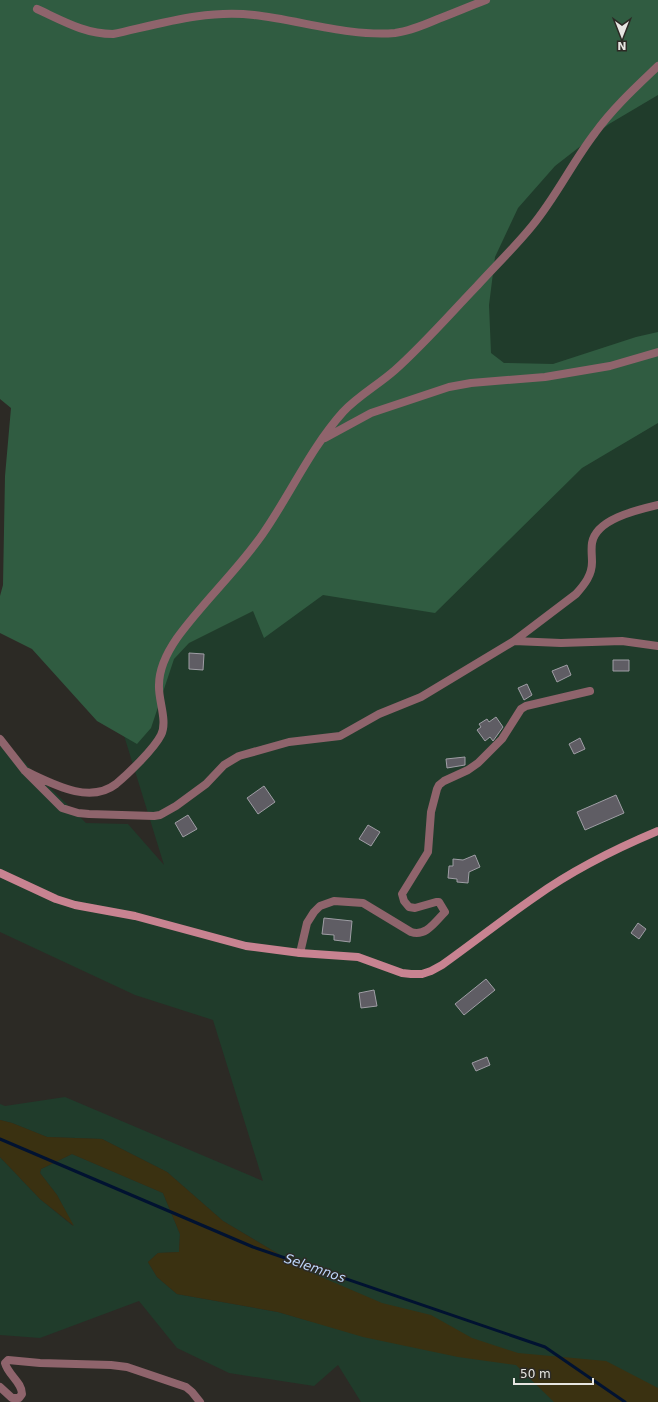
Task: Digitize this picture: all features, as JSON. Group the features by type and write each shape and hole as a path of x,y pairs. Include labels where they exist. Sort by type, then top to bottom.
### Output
{"main road":[{"path":"0,873 56,899 135,916 246,946 300,953 358,957 402,973 422,974 442,965 536,896 614,850 658,831"}],"street":[{"path":"37,9 82,30 100,34 113,34 196,16 223,14 253,15 349,31 380,33 412,30 486,0"},
{"path":"25,771 66,789 84,792 99,792 107,790 116,784 144,758 161,735 163,721 159,685 161,670 165,660 177,639 262,535 333,424 346,409 394,370 459,305 532,226 548,205 594,134 616,106 658,66"},
{"path":"324,438 371,413 449,387 471,383 545,377 610,366 658,352"},
{"path":"0,740 25,771 54,802 62,808 89,814 160,815 176,806 206,784 224,765 239,756 289,742 340,736 378,714 421,697 514,641 576,594 584,584 591,572 592,542 594,536 600,528 616,519 642,509 658,505"},
{"path":"514,641 561,643 622,641 658,646"},
{"path":"300,953 307,923 314,912 320,906 334,901 363,903 411,932 418,933 426,931 445,912 442,906 439,902 436,902 415,908 409,907 404,901 402,894 428,852 431,812 439,785 444,780 468,770 478,763 502,739 521,709 526,706 590,691"},
{"path":"0,1387 12,1398 19,1398 22,1394 18,1383 6,1367 5,1363 8,1360 40,1363 111,1365 127,1367 182,1386 192,1392 200,1402"}],"green space":[{"path":"0,0 658,0 658,95 609,124 555,166 518,208 495,257 489,305 491,353 504,363 553,364 636,337 658,332 658,423 582,468 435,613 323,595 264,638 253,611 189,643 174,659 151,728 137,744 97,721 32,649 0,633 0,596 3,585 5,476 11,408 0,399"},
{"path":"658,0 658,1402 361,1402 338,1365 314,1386 229,1373 177,1348 139,1301 40,1338 0,1335 0,1157 40,1199 73,1226 57,1195 40,1173 41,1169 72,1154 163,1193 180,1234 179,1252 158,1253 148,1262 157,1277 177,1294 278,1312 313,1322 287,1259 223,1221 167,1172 102,1139 47,1137 12,1123 0,1120 0,1104 5,1106 65,1097 263,1181 213,1020 135,995 0,932 0,736 86,823 128,824 164,865 122,729"}],"sand":[{"path":"0,1120 12,1123 47,1137 102,1139 167,1172 223,1221 305,1270 382,1303 431,1315 472,1338 518,1353 606,1361 658,1388 658,1402 554,1402 516,1365 458,1357 363,1337 278,1312 177,1294 157,1277 148,1262 158,1253 179,1252 180,1234 163,1193 72,1154 41,1169 40,1173 57,1195 74,1226 40,1199 0,1157"}],"building":[{"path":"189,653 204,654 203,670 189,669"},
{"path":"613,660 629,660 629,671 613,671"},
{"path":"567,665 571,675 557,682 552,671"},
{"path":"527,684 532,695 524,700 518,688"},
{"path":"496,717 503,727 493,741 490,737 485,741 477,730 481,727 479,724 487,719 489,722"},
{"path":"580,738 585,749 574,754 569,744"},
{"path":"465,757 465,765 447,768 446,759"},
{"path":"264,786 275,802 258,814 247,798"},
{"path":"616,795 624,813 585,830 577,812"},
{"path":"188,815 197,829 183,837 175,823"},
{"path":"368,825 380,832 371,846 359,839"},
{"path":"475,855 480,867 469,872 468,883 457,882 457,879 448,878 449,866 453,866 453,859 463,860"},
{"path":"324,918 352,921 350,942 334,940 334,935 322,934"},
{"path":"638,923 646,929 639,939 631,933"},
{"path":"486,979 495,990 464,1015 455,1004"},
{"path":"374,990 377,1006 361,1008 359,993"},
{"path":"487,1057 490,1065 476,1071 472,1063"}],"waterway":[{"name":"Selemnos","path":"0,1139 253,1247 545,1347 625,1402"}]}
